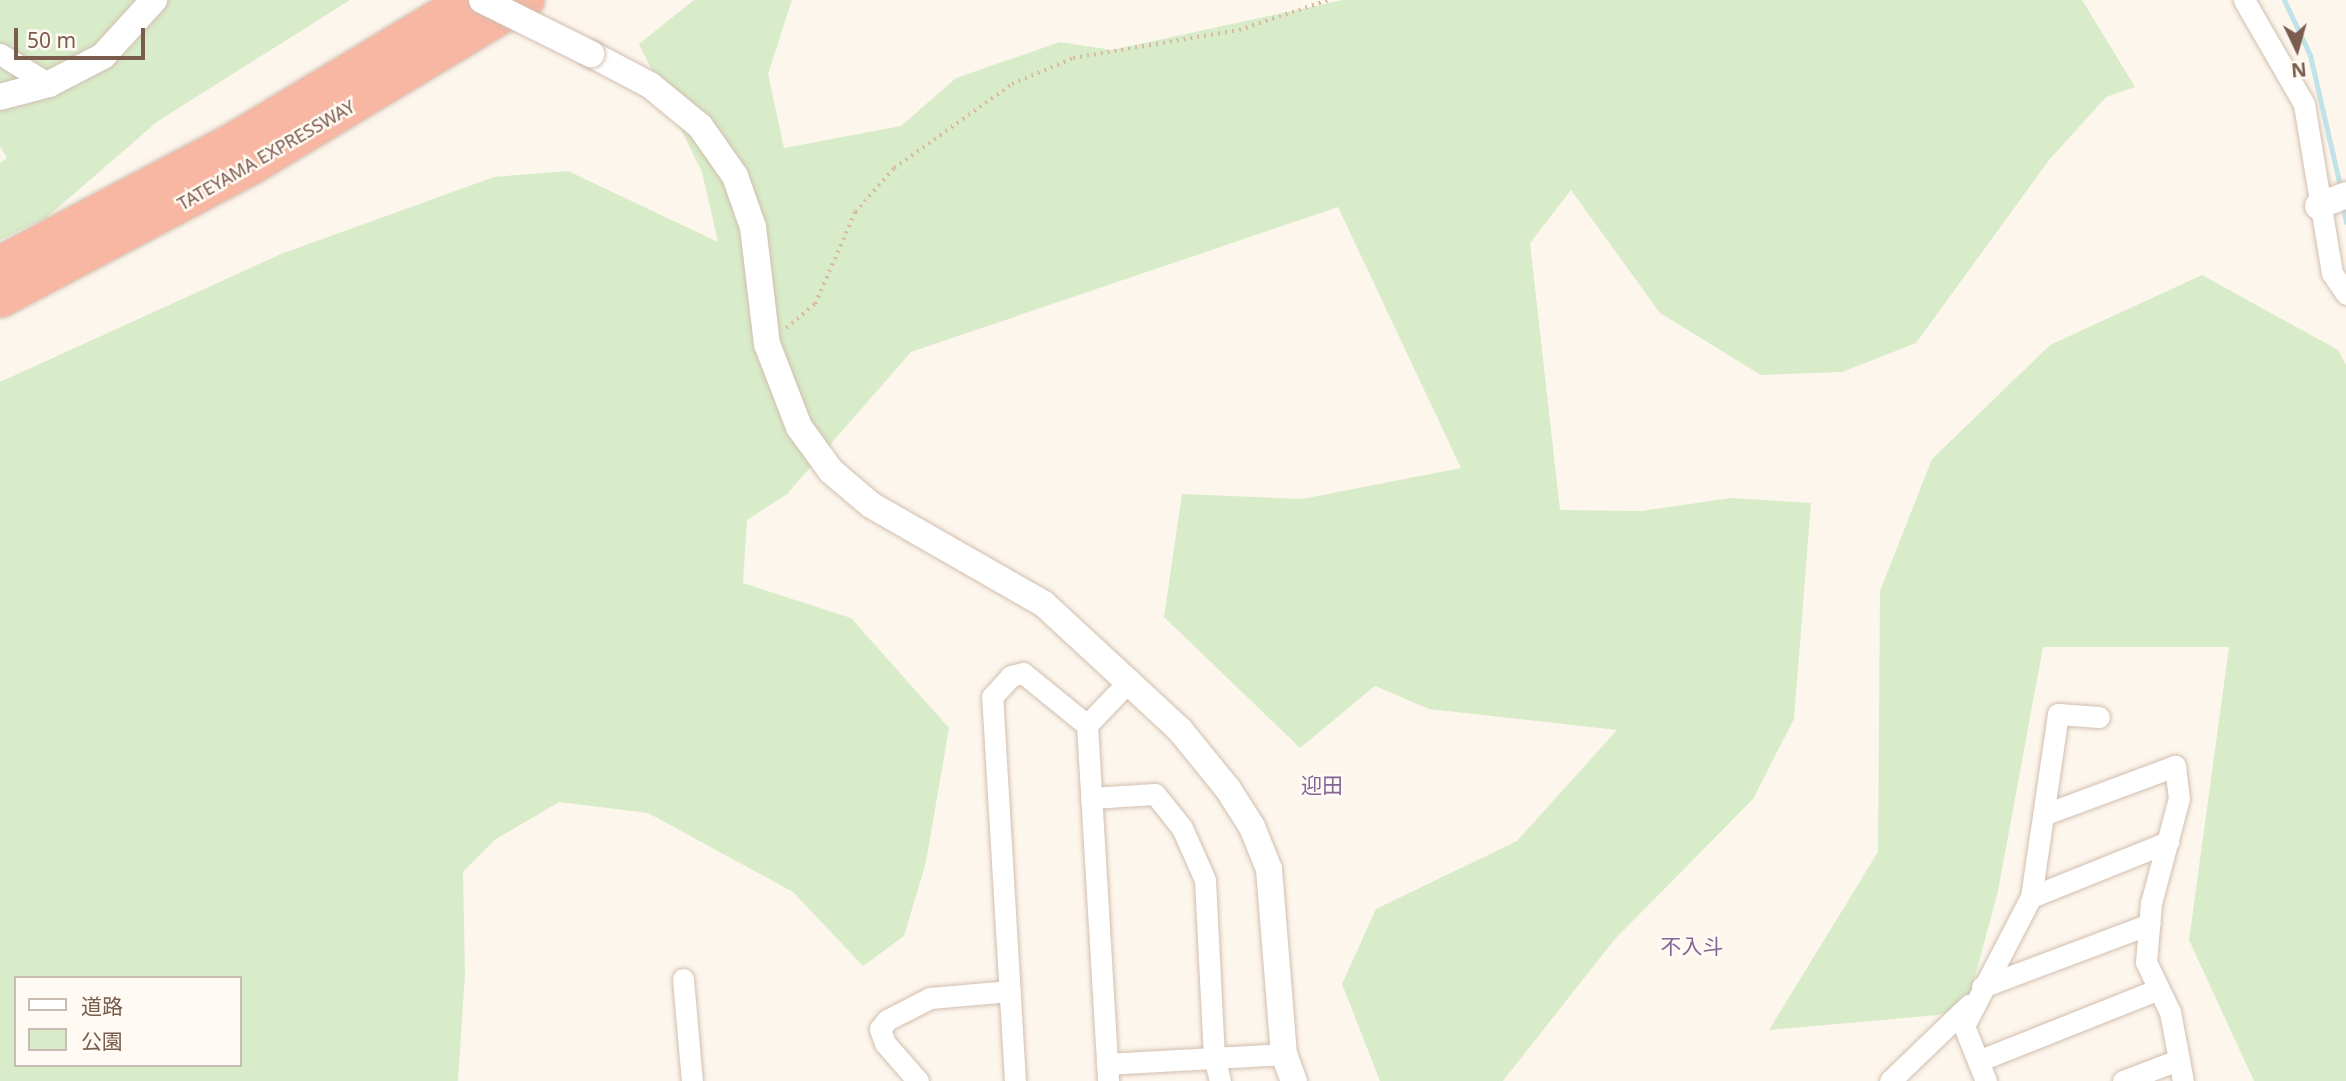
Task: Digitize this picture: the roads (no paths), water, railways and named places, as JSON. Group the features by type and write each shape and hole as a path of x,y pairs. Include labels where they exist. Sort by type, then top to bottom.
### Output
{"highway":[{"name":"TATEYAMA EXPRESSWAY","path":"0,264 235,139 468,0"},
{"name":"TATEYAMA EXPRESSWAY","path":"0,299 251,165 525,0"}],"street":[{"path":"0,97 49,84 103,56 154,0"},
{"path":"482,0 650,85 700,126 735,176 753,227 767,344 799,428 831,471 871,505 1044,604 1130,680 1180,730 1252,827 1269,869 1284,1054 1294,1081"},
{"path":"2244,0 2304,104 2318,206 2332,273 2346,293"},
{"path":"0,54 49,84"},
{"path":"2318,206 2346,195"},
{"path":"1015,1081 992,697 1011,676 1023,673 1087,726"},
{"path":"1130,680 1087,726 1107,1072 1214,1057 1284,1054"},
{"path":"2099,717 2058,714 2031,897 1964,1026 1982,1071 2156,990"},
{"path":"2043,814 2175,766 2179,798 2150,924 2146,962 2156,990 2170,1012 2179,1071 2123,1081"},
{"path":"1091,798 1155,794 1182,828 1205,880 1214,1057 1220,1081"},
{"path":"2031,897 2168,842"},
{"path":"1890,1081 1980,991 2150,924"},
{"path":"683,979 692,1081"},
{"path":"918,1081 885,1043 880,1029 887,1020 930,998 1010,991"}],"waterway":[{"path":"2284,0 2310,55 2341,190"},
{"path":"2343,204 2346,222"}],"district":[{"name":"迎田","path":"1322,785"},
{"name":"不入斗","path":"1692,946"}]}
